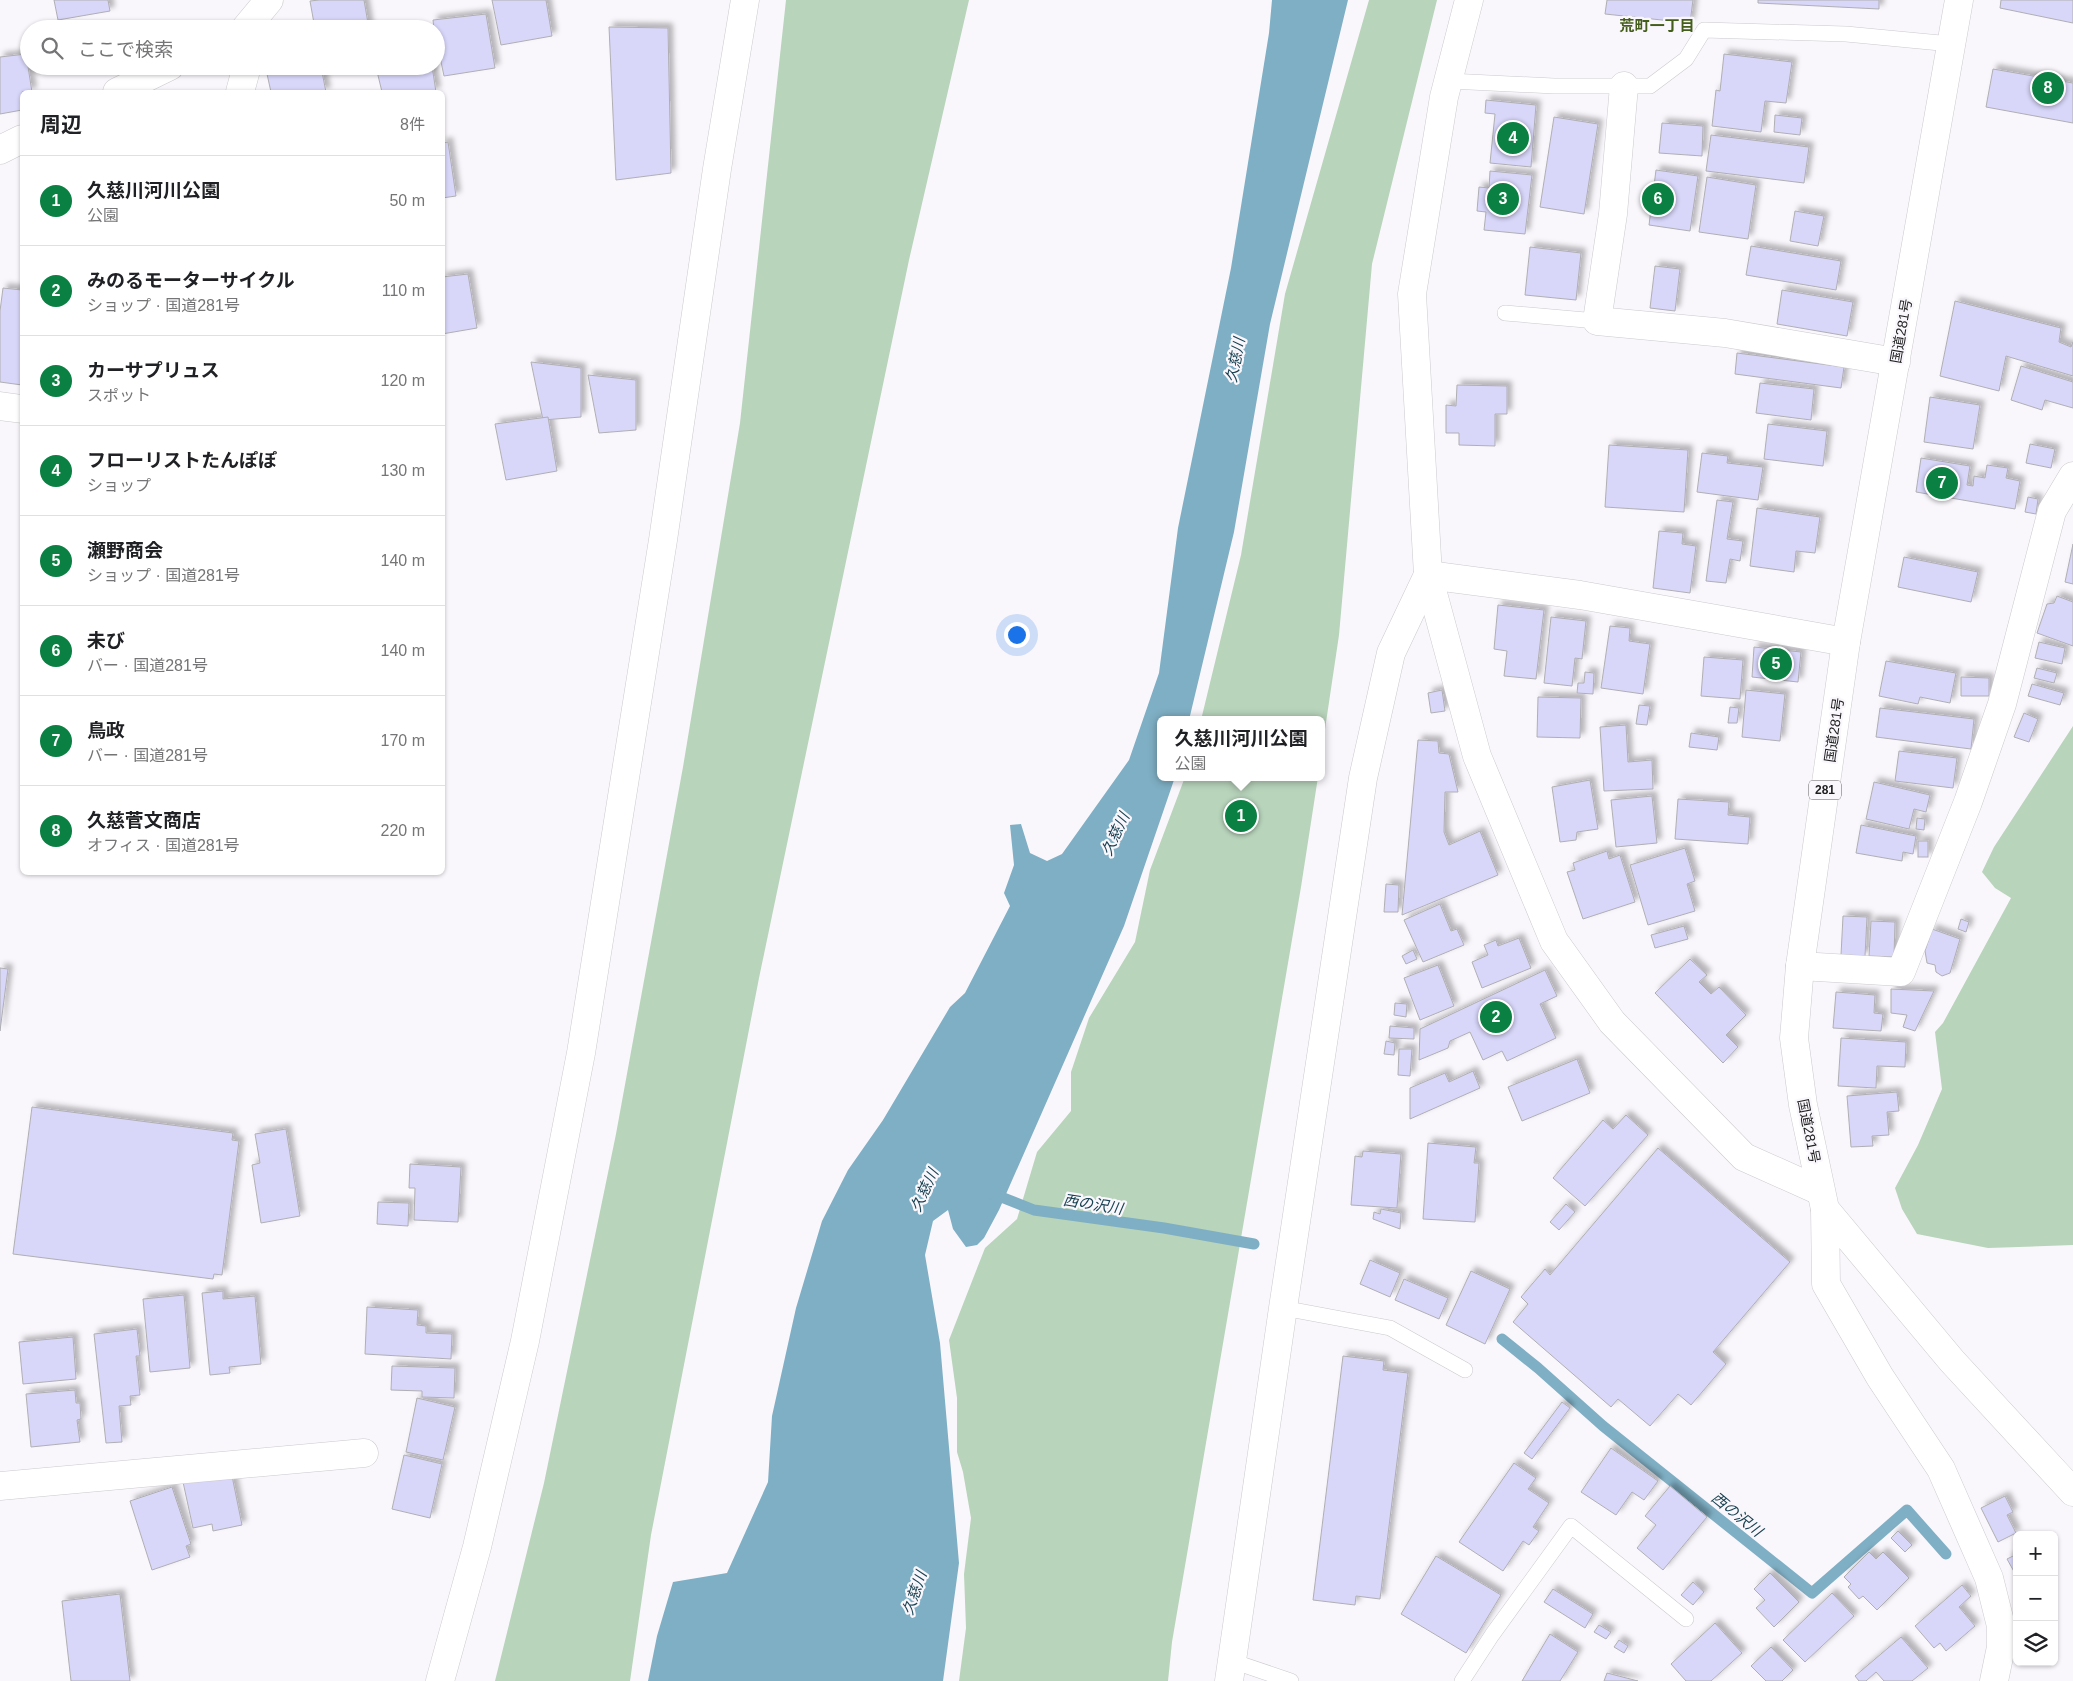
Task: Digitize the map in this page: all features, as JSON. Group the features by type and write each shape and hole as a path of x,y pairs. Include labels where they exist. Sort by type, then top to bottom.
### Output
{"main road":[{"path":"253,20 269,0"},
{"path":"440,1681 476,1547 525,1341 581,1053 660,559 716,179 745,0"},
{"path":"1470,0 1444,97 1412,294 1428,575 1476,756 1554,941 1612,1022 1744,1157 1823,1200 1826,1284 1880,1377 1941,1469 1989,1578 2001,1626 2001,1647 1994,1681"},
{"name":"国道281号","path":"1959,0 1846,642 1800,966 1794,1038 1803,1105 1823,1200 1952,1361 2073,1492"},
{"path":"121,90 152,75"},
{"path":"241,90 245,75"},
{"path":"1624,86 1613,214 1597,321 1725,333 1896,362"},
{"path":"0,150 20,140"},
{"path":"0,406 20,410"},
{"path":"1800,966 1901,972 1968,802 2002,704 2052,511 2073,476"},
{"path":"1428,575 1580,595 1846,642"},
{"path":"1231,1671 1283,1308 1363,778 1391,654 1428,575"},
{"path":"0,1486 364,1453"}],"lane":[{"path":"1448,81 1554,86 1650,86 1686,60 1704,30 1846,34 1951,44"},
{"path":"1505,313 1597,321"},
{"path":"1283,1308 1390,1328 1465,1370"},
{"path":"1462,1681 1492,1635 1571,1526 1686,1619"},
{"path":"1231,1671 1291,1681"}],"green space":[{"path":"786,0 969,0 909,260 759,978 651,1535 630,1681 495,1681 544,1483 616,1134 683,767 740,423"},
{"path":"1369,0 1437,0 1372,264 1339,635 1325,729 1325,716 1202,716 1241,555 1285,294"},
{"path":"2073,726 2073,1245 1988,1248 1917,1234 1902,1209 1895,1188 1918,1145 1942,1089 1935,1032 1943,1023 2011,898 1995,888 1982,872 1994,847"},
{"path":"1183,781 1317,781 1172,1642 1168,1681 959,1681 966,1628 964,1574 971,1518 963,1472 957,1452 957,1398 949,1340 985,1248 1017,1219 1037,1152 1071,1111 1071,1072 1089,1018 1135,942 1150,870"}],"water":[{"name":"久慈川","path":"1272,0 1348,0 1270,324 1234,532 1190,716 1157,716 1157,781 1174,781 1124,926 999,1210 984,1238 977,1245 966,1247 953,1229 948,1210 933,1221 925,1255 940,1343 959,1563 943,1681 648,1681 657,1636 673,1582 727,1573 768,1482 772,1416 796,1308 822,1221 848,1170 883,1120 950,1007 965,993 1010,906 1004,893 1014,865 1010,825 1021,824 1030,853 1047,861 1062,854 1129,760 1159,673 1178,528 1231,268 1269,33"}],"building":[{"path":"54,0 108,0 110,11 58,20"},
{"path":"364,0 367,20 313,20 310,1"},
{"path":"492,0 546,0 552,36 501,45"},
{"path":"1607,0 1693,0 1690,23 1605,14"},
{"path":"1758,0 1879,0 1879,9 1758,3"},
{"path":"2001,0 2073,0 2073,23 2000,8"},
{"path":"486,14 495,68 444,76 445,20 433,20"},
{"path":"609,27 668,28 671,173 616,180"},
{"path":"1724,54 1792,62 1786,103 1765,101 1761,132 1712,126 1716,90 1720,91"},
{"path":"20,55 20,75 29,75 32,90 20,90 20,110 0,114 0,57"},
{"path":"1993,69 2073,83 2073,123 1986,107"},
{"path":"267,75 323,75 326,90 271,90"},
{"path":"378,75 433,75 436,90 382,90"},
{"path":"1486,100 1536,105 1531,167 1490,163 1495,114 1485,113"},
{"path":"1775,115 1802,118 1800,135 1774,132"},
{"path":"1554,117 1598,124 1584,214 1540,207"},
{"path":"1662,123 1703,126 1702,156 1659,153"},
{"path":"1711,135 1809,147 1804,183 1706,171"},
{"path":"445,142 448,142 456,196 445,198"},
{"path":"1656,170 1698,176 1690,231 1649,225"},
{"path":"1490,171 1532,175 1525,234 1484,230 1486,212 1477,211 1479,187 1489,188"},
{"path":"1707,177 1756,185 1748,239 1699,232"},
{"path":"1795,211 1824,216 1818,246 1790,241"},
{"path":"1751,246 1841,261 1836,290 1746,275"},
{"path":"1530,247 1581,253 1576,300 1525,295"},
{"path":"1655,266 1680,269 1675,311 1650,308"},
{"path":"468,274 477,328 445,333 445,277"},
{"path":"3,288 20,290 20,385 0,382 0,311"},
{"path":"1782,290 1853,302 1847,336 1777,324"},
{"path":"1955,301 2061,328 2059,342 2071,347 2073,342 2073,376 2006,356 1999,391 1940,376"},
{"path":"1737,353 1844,367 1841,388 1735,374"},
{"path":"531,362 581,368 581,417 543,420"},
{"path":"2021,366 2073,382 2073,408 2045,400 2042,410 2011,400"},
{"path":"588,375 636,380 636,430 599,433"},
{"path":"1760,383 1814,389 1811,420 1756,413"},
{"path":"1457,385 1507,386 1507,414 1495,414 1495,446 1459,445 1459,433 1446,433 1446,405 1456,406"},
{"path":"1930,397 1980,405 1973,449 1924,442"},
{"path":"548,417 557,471 506,480 495,424"},
{"path":"1768,424 1827,431 1823,466 1764,459"},
{"path":"2030,444 2055,449 2051,468 2026,463"},
{"path":"1609,445 1688,450 1684,512 1605,507"},
{"path":"1702,453 1728,456 1727,463 1763,467 1758,500 1697,492"},
{"path":"1921,458 1970,466 1967,485 1973,486 1974,476 1985,478 1987,465 2008,468 2006,478 2020,481 2015,509 1916,492"},
{"path":"2028,497 2038,499 2036,514 2025,512"},
{"path":"1717,500 1733,502 1727,539 1743,541 1740,561 1730,559 1726,583 1706,581"},
{"path":"1757,508 1820,517 1815,553 1796,551 1794,572 1750,566"},
{"path":"1659,531 1683,533 1682,544 1696,546 1690,593 1653,588"},
{"path":"2073,544 2073,584 2065,582"},
{"path":"1904,557 1978,572 1971,602 1898,587"},
{"path":"2057,596 2073,602 2073,646 2037,633 2047,604 2054,603"},
{"path":"1498,605 1544,610 1536,679 1504,676 1507,651 1494,649"},
{"path":"1551,617 1586,621 1582,659 1575,658 1572,686 1544,683"},
{"path":"1610,626 1630,628 1629,641 1650,644 1643,694 1601,688"},
{"path":"2039,642 2065,648 2062,664 2035,658"},
{"path":"1754,647 1801,652 1798,682 1752,677"},
{"path":"1704,657 1743,660 1740,699 1701,696"},
{"path":"1886,661 1956,673 1950,703 1920,697 1918,704 1879,696"},
{"path":"2037,668 2057,673 2054,683 2034,678"},
{"path":"1585,672 1594,673 1593,694 1577,693 1578,683 1584,683"},
{"path":"1961,677 1989,678 1989,696 1961,696"},
{"path":"2032,684 2064,693 2060,705 2028,696"},
{"path":"1442,690 1445,711 1431,713 1428,693"},
{"path":"1746,690 1785,694 1780,741 1742,737"},
{"path":"1538,697 1581,698 1580,738 1537,737"},
{"path":"1639,705 1650,706 1647,725 1636,724"},
{"path":"1730,707 1739,708 1737,723 1728,723"},
{"path":"1880,708 1974,719 1971,749 1876,737"},
{"path":"2024,713 2038,719 2029,742 2014,737"},
{"path":"1626,725 1628,762 1652,760 1653,789 1604,791 1600,727"},
{"path":"1691,733 1719,737 1717,750 1689,747"},
{"path":"1418,740 1438,741 1439,753 1449,754 1458,792 1445,792 1444,832 1449,845 1480,831 1498,875 1402,915"},
{"path":"1899,751 1957,758 1953,788 1895,781"},
{"path":"1590,780 1598,829 1577,832 1576,840 1560,842 1552,787"},
{"path":"1874,782 1930,795 1926,812 1914,809 1909,829 1866,819"},
{"path":"1652,796 1657,843 1616,847 1611,800"},
{"path":"1678,799 1729,802 1728,815 1750,817 1748,844 1675,839"},
{"path":"1917,818 1925,819 1924,830 1916,829"},
{"path":"1861,825 1916,836 1913,854 1903,852 1902,861 1856,853"},
{"path":"1918,841 1928,841 1928,857 1918,857"},
{"path":"1685,848 1695,881 1687,884 1695,911 1648,925 1630,865"},
{"path":"1607,851 1609,859 1620,855 1635,902 1583,919 1567,872 1575,870 1573,863"},
{"path":"1386,884 1399,885 1398,912 1384,912"},
{"path":"1440,904 1451,931 1457,929 1464,945 1423,962 1404,920"},
{"path":"1843,916 1867,917 1865,956 1841,955"},
{"path":"1961,919 1969,922 1966,932 1958,929"},
{"path":"1871,921 1895,922 1894,957 1869,956"},
{"path":"1684,926 1688,939 1655,948 1651,935"},
{"path":"1932,929 1960,939 1950,973 1942,976 1936,972 1935,965 1927,963 1925,951"},
{"path":"1519,938 1531,968 1482,988 1472,962 1488,955 1484,945 1496,940 1498,946"},
{"path":"1413,950 1417,959 1406,964 1402,956"},
{"path":"1690,959 1707,975 1699,982 1711,994 1719,987 1746,1015 1726,1035 1738,1047 1723,1063 1655,993"},
{"path":"1438,965 1454,1006 1420,1020 1404,978"},
{"path":"0,968 8,969 0,1031"},
{"path":"1545,970 1557,996 1540,1004 1556,1038 1507,1061 1502,1051 1483,1060 1470,1032 1450,1041 1448,1048 1419,1060 1420,1029"},
{"path":"1891,989 1934,991 1915,1031 1903,1027 1907,1015 1891,1013"},
{"path":"1836,992 1875,995 1874,1013 1883,1014 1881,1031 1833,1028"},
{"path":"1395,1003 1407,1004 1406,1017 1394,1015"},
{"path":"1390,1026 1414,1028 1414,1039 1389,1038"},
{"path":"1841,1038 1906,1042 1905,1067 1877,1066 1876,1088 1838,1086"},
{"path":"1386,1041 1395,1043 1394,1055 1384,1054"},
{"path":"1399,1049 1412,1049 1410,1076 1398,1075"},
{"path":"1577,1059 1590,1093 1522,1121 1508,1087"},
{"path":"1473,1071 1480,1088 1410,1119 1410,1088 1445,1073 1449,1082"},
{"path":"1897,1092 1899,1111 1887,1112 1889,1135 1872,1136 1873,1146 1851,1147 1847,1096"},
{"path":"32,1107 233,1133 232,1140 239,1141 222,1275 214,1274 213,1279 13,1254"},
{"path":"1626,1115 1648,1135 1585,1206 1553,1178 1603,1120 1613,1129"},
{"path":"286,1129 300,1216 261,1223 252,1165 260,1163 255,1134"},
{"path":"1428,1143 1476,1147 1474,1163 1479,1163 1475,1222 1423,1219"},
{"path":"1658,1148 1790,1262 1713,1352 1726,1364 1691,1405 1678,1394 1650,1426 1618,1399 1611,1407 1513,1322 1528,1304 1521,1297 1545,1269 1550,1275"},
{"path":"1363,1151 1401,1154 1397,1208 1351,1205 1355,1156 1362,1157"},
{"path":"410,1164 461,1167 458,1222 414,1220 415,1188 409,1188"},
{"path":"378,1202 409,1203 408,1226 377,1224"},
{"path":"1566,1204 1575,1212 1559,1230 1550,1222"},
{"path":"1381,1209 1401,1213 1400,1229 1373,1219 1374,1212 1380,1214"},
{"path":"1370,1260 1400,1273 1390,1297 1360,1284"},
{"path":"1471,1271 1510,1289 1485,1344 1446,1325"},
{"path":"1404,1279 1448,1298 1439,1319 1395,1300"},
{"path":"223,1291 223,1299 255,1296 261,1364 229,1367 230,1373 210,1375 202,1293"},
{"path":"184,1295 190,1368 150,1372 143,1299"},
{"path":"367,1307 418,1310 417,1325 426,1326 426,1333 452,1334 451,1359 365,1354"},
{"path":"137,1329 140,1356 136,1356 140,1395 130,1396 131,1405 119,1406 122,1442 106,1443 94,1334"},
{"path":"73,1337 76,1379 23,1384 19,1342"},
{"path":"1343,1356 1384,1361 1383,1370 1408,1373 1380,1599 1356,1596 1355,1605 1313,1600"},
{"path":"392,1366 455,1368 454,1398 422,1397 422,1391 391,1390"},
{"path":"75,1390 76,1403 80,1403 81,1419 77,1420 80,1442 31,1447 26,1394"},
{"path":"417,1398 455,1407 443,1460 406,1452"},
{"path":"1562,1402 1570,1408 1532,1459 1524,1453"},
{"path":"1611,1448 1658,1481 1644,1500 1632,1492 1616,1515 1581,1492"},
{"path":"404,1455 442,1464 430,1518 392,1509"},
{"path":"1514,1463 1536,1478 1528,1489 1549,1503 1533,1527 1539,1531 1529,1545 1523,1541 1503,1571 1459,1542"},
{"path":"231,1471 242,1525 213,1531 212,1524 193,1528 183,1482"},
{"path":"1670,1486 1707,1517 1663,1570 1637,1548 1656,1525 1645,1516"},
{"path":"172,1487 191,1544 186,1546 190,1557 152,1570 130,1501"},
{"path":"2005,1496 2013,1512 2007,1515 2015,1531 2013,1531 2013,1534 1998,1542 1981,1508"},
{"path":"1898,1531 1912,1545 1905,1552 1891,1538"},
{"path":"1869,1552 1876,1559 1883,1552 1909,1578 1877,1610 1863,1596 1859,1599 1848,1587 1851,1584 1844,1577"},
{"path":"1436,1556 1501,1595 1466,1653 1401,1614"},
{"path":"2013,1556 2013,1570 2007,1559"},
{"path":"1770,1573 1799,1602 1774,1627 1756,1608 1765,1600 1754,1589"},
{"path":"1693,1582 1704,1592 1693,1605 1681,1595"},
{"path":"1962,1585 1971,1596 1959,1607 1975,1626 1946,1651 1940,1643 1934,1648 1915,1626"},
{"path":"1553,1589 1593,1614 1585,1628 1544,1602"},
{"path":"1832,1593 1854,1616 1805,1662 1783,1640"},
{"path":"120,1594 130,1681 71,1681 62,1601"},
{"path":"1715,1623 1742,1653 1711,1681 1686,1681 1671,1664"},
{"path":"1599,1625 1611,1632 1606,1639 1594,1632"},
{"path":"1550,1634 1578,1652 1560,1681 1522,1681"},
{"path":"1901,1637 1928,1668 1912,1681 1884,1681 1876,1672 1866,1681 1859,1681 1855,1676"},
{"path":"1619,1640 1628,1646 1624,1653 1614,1647"},
{"path":"1771,1647 1793,1670 1782,1681 1766,1681 1751,1666"},
{"path":"1607,1673 1638,1681 1604,1681"}],"waterway":[{"name":"西の沢川","path":"991,1193 1034,1210 1164,1228 1254,1244"},
{"name":"西の沢川","path":"1502,1339 1538,1368 1603,1426 1812,1593 1907,1510 1946,1554"}],"place":[{"name":"久慈菅文商店","path":"2048,88"},
{"name":"フローリストたんぽぽ","path":"1513,138"},
{"name":"カーサプリュス","path":"1503,199"},
{"name":"未び","path":"1658,199"},
{"name":"鳥政","path":"1942,483"},
{"name":"瀬野商会","path":"1776,664"},
{"name":"久慈川河川公園","path":"1241,816"},
{"name":"みのるモーターサイクル","path":"1496,1017"}],"district":[{"name":"荒町一丁目","path":"1657,25"}]}
